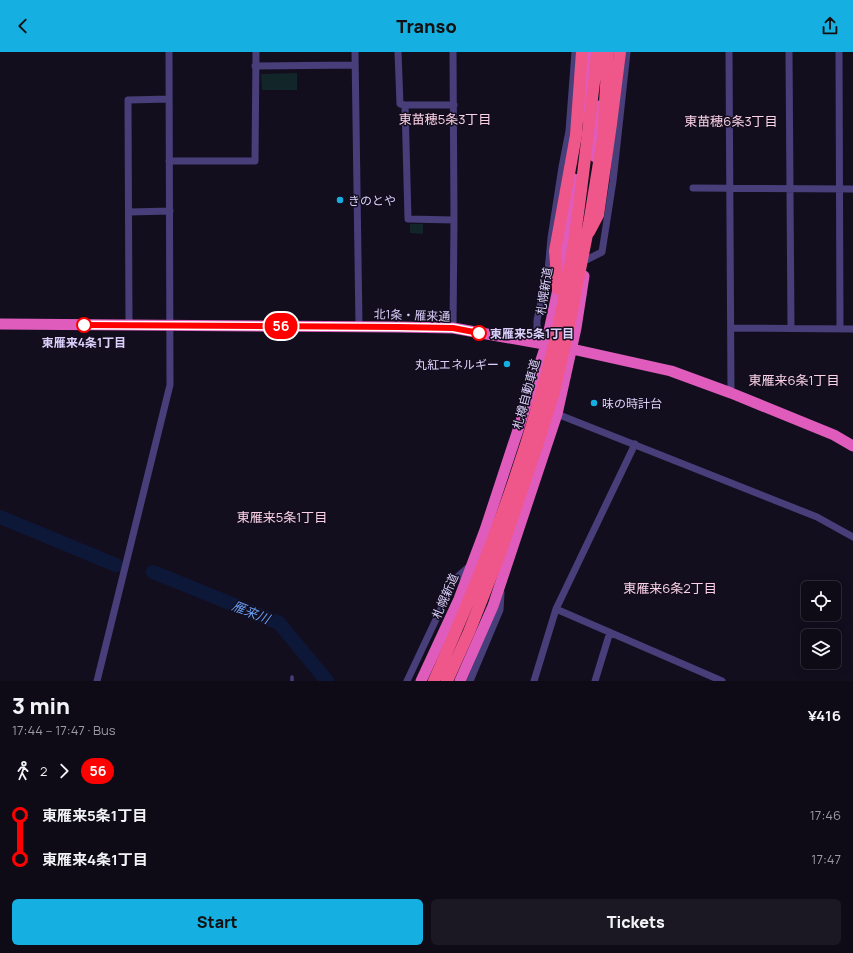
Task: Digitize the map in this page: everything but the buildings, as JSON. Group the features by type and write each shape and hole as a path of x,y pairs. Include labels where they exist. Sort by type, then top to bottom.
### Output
{"highway":[{"path":"558,289 556,252 576,135 582,52"},
{"name":"札幌新道","path":"421,681 459,599 472,565 546,345 558,289 592,52"},
{"name":"札樽自動車道","path":"434,681 458,628 496,534 527,445 542,392 555,339 577,222 597,52"},
{"path":"460,681 493,606 502,580 557,414 572,350 586,260 604,52"},
{"name":"札樽自動車道","path":"447,681 469,632 501,551 554,392 567,336 592,201 602,138 608,52"},
{"path":"589,232 598,215 620,52"},
{"name":"北1条・雁来通","path":"0,324 453,328 572,350 671,371 731,393 834,435 853,446"}],"street":[{"path":"98,681 170,385 169,52"},
{"path":"170,162 255,161 256,52"},
{"path":"355,52 359,326"},
{"path":"398,52 400,104 454,105"},
{"path":"453,52 453,328"},
{"path":"546,345 537,330 537,320 548,271 551,238 569,131 575,52"},
{"path":"586,260 602,252 613,180 627,52"},
{"path":"729,52 731,393"},
{"path":"789,52 791,328"},
{"path":"839,52 840,329"},
{"path":"255,66 355,65"},
{"path":"129,325 128,100 169,99"},
{"path":"405,105 408,220 454,220"},
{"path":"694,188 853,189"},
{"path":"129,212 170,211"},
{"path":"731,328 853,329"},
{"path":"557,414 817,517 853,537"},
{"path":"534,681 556,609 635,444"},
{"path":"407,681 455,579 472,565"},
{"path":"470,681 500,610 502,580"},
{"path":"556,609 722,681"},
{"path":"595,681 610,632"}],"green space":[{"path":"297,73 297,90 262,90 261,74"},
{"path":"410,224 423,224 423,234 410,233"}],"waterway":[{"name":"雁来川","path":"0,517 116,565"},
{"name":"雁来川","path":"153,572 279,623 327,681"}],"bus line":[{"name":"56","path":"84,325 453,328 479,333"}],"place":[{"name":"きのとや","path":"340,200"},
{"name":"東雁来4条1丁目","path":"84,325"},
{"name":"東雁来5条1丁目","path":"479,333"},
{"name":"丸紅エネルギー","path":"507,364"},
{"name":"味の時計台","path":"594,403"}],"district":[{"name":"東苗穂5条3丁目","path":"445,119"},
{"name":"東苗穂6条3丁目","path":"731,121"},
{"name":"東雁来6条1丁目","path":"794,380"},
{"name":"東雁来5条1丁目","path":"282,517"},
{"name":"東雁来6条2丁目","path":"670,588"}]}
